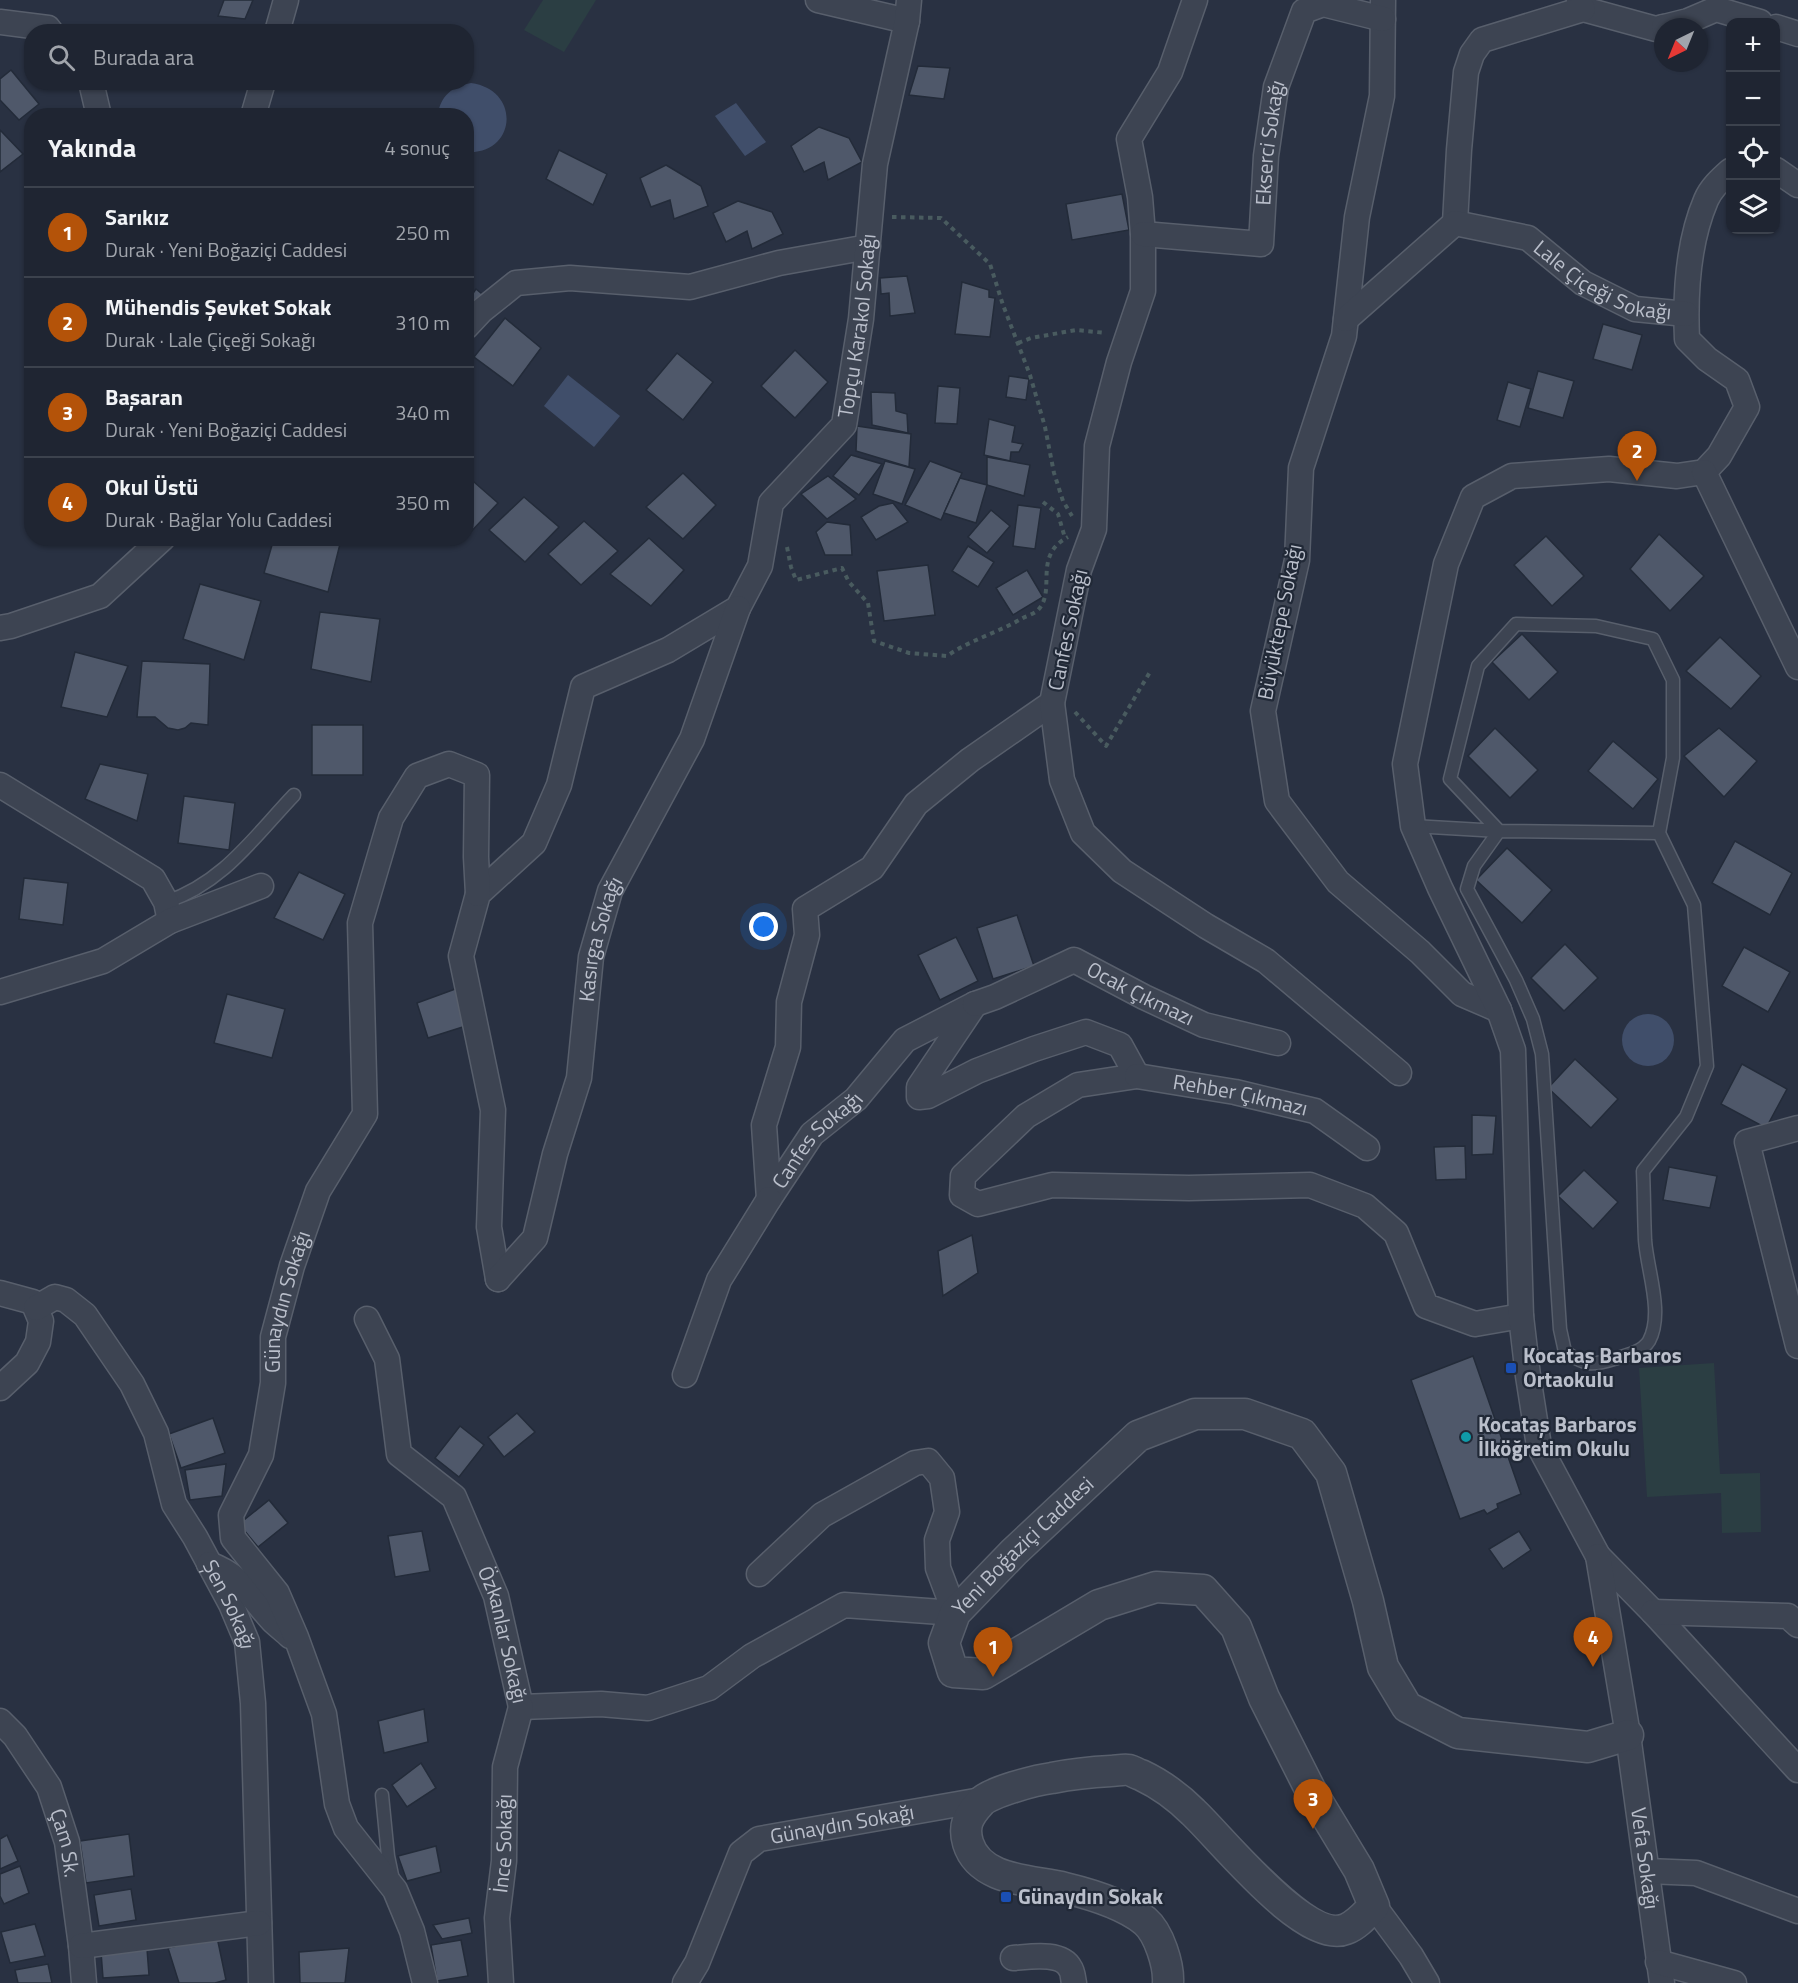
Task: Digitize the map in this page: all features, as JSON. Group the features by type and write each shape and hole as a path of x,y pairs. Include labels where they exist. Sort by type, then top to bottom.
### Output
{"street":[{"path":"279,24 286,0"},
{"path":"818,0 908,11"},
{"name":"Canfes Sokağı","path":"769,1199 764,1125 788,1047 789,1002 807,934 805,909 872,868 916,804 1053,696 1079,570 1094,529 1096,446 1119,362 1143,291 1143,234 1140,197 1129,139 1170,72 1195,0"},
{"name":"Ekserci Sokağı","path":"1143,234 1261,244 1266,156 1276,87 1303,5 1323,4 1383,10"},
{"path":"1346,318 1455,223 1466,72 1472,54 1482,40 1581,5 1654,28"},
{"path":"1695,18 1716,9 1749,13"},
{"name":"Büyüktepe Sokağı","path":"1383,10 1382,96 1357,218 1344,336 1301,468 1297,560 1263,711 1276,801 1338,882 1420,952 1462,994 1499,1010"},
{"name":"Topçu Karakol Sokağı","path":"738,608 760,566 771,503 844,425 861,319 875,164 908,11"},
{"path":"0,22 24,25"},
{"path":"1780,28 1798,34"},
{"path":"93,90 97,108"},
{"path":"255,108 261,90"},
{"path":"1780,173 1798,185"},
{"path":"1726,175 1707,198 1692,244 1686,314 1687,339 1707,359 1737,380 1747,407 1719,456 1704,472 1677,476 1610,469 1512,476 1473,497 1446,564 1405,764 1413,826 1499,1010 1513,1050 1521,1316 1539,1446 1598,1556 1653,1612 1798,1770"},
{"name":"Lale Çiçeği Sokağı","path":"1455,223 1528,238 1583,283 1635,309 1686,314"},
{"path":"474,318 516,283 570,278 690,287 780,264 868,247"},
{"path":"1704,472 1798,667"},
{"path":"0,628 100,596 154,546"},
{"path":"478,894 534,843 560,785 583,687 668,650 738,608"},
{"name":"Kasırga Sokağı","path":"478,894 461,956 493,1110 489,1227 498,1279 535,1238 555,1154 579,1078 591,957 610,891 692,739 738,608"},
{"path":"1053,696 1062,780 1083,832 1122,871 1206,926 1266,961 1399,1073"},
{"name":"Günaydın Sokağı","path":"425,1983 412,1932 395,1890 346,1828 337,1804 324,1714 277,1593 233,1538 231,1515 261,1455 273,1383 273,1337 292,1266 318,1191 365,1114 360,923 392,818 417,776 449,764 477,775 478,894"},
{"path":"0,784 153,879 168,911"},
{"path":"0,992 103,961 168,911 261,886"},
{"name":"Ocak Çıkmazı","path":"975,1004 1074,960 1204,1025 1278,1044"},
{"path":"975,1004 919,1087 919,1097 928,1096 977,1071 1086,1032 1120,1045 1137,1076 1078,1085 1026,1116 963,1176 962,1195 978,1204 1052,1185 1189,1188 1310,1185 1365,1206 1396,1233 1426,1306 1475,1324 1521,1316"},
{"name":"Canfes Sokağı","path":"769,1199 812,1134 856,1098 904,1040 975,1004"},
{"name":"Rehber Çıkmazı","path":"1137,1076 1235,1092 1315,1110 1367,1148"},
{"path":"1798,1128 1747,1142 1798,1346"},
{"path":"685,1375 719,1280 769,1199"},
{"path":"0,1293 33,1302 41,1321 38,1342 27,1363 0,1388"},
{"name":"Şen Sokağı","path":"36,1308 55,1297 66,1300 85,1315 132,1384 156,1433 174,1504 195,1537 231,1604 248,1642 253,1703 261,1983"},
{"name":"Özkanlar Sokağı","path":"367,1319 387,1359 399,1454 454,1497 496,1596 521,1707 601,1704 648,1708 709,1688 752,1656 844,1605 955,1613"},
{"name":"Yeni Boğaziçi Caddesi","path":"1374,1906 1359,1870 1310,1789 1264,1698 1236,1627 1203,1590 1156,1587 1099,1605 983,1674 953,1672 944,1643 955,1613 1014,1552 1138,1436 1195,1414 1245,1414 1302,1434 1331,1473 1368,1601 1383,1668 1407,1707 1458,1733 1588,1747 1628,1735"},
{"path":"759,1574 822,1515 915,1464 928,1461 942,1478 947,1512 937,1540 938,1568 955,1613"},
{"name":"Vefa Sokağı","path":"1598,1556 1628,1735 1660,1973"},
{"path":"209,1564 223,1569 238,1580 273,1620 297,1641"},
{"path":"1653,1612 1795,1618"},
{"name":"İnce Sokağı","path":"501,1983 497,1918 504,1861 505,1767 521,1707"},
{"name":"Çam Sk.","path":"0,1721 15,1736 50,1787 67,1842 84,1983"},
{"path":"1168,1983 1169,1970 1158,1941 1147,1922 1125,1908 1065,1888 996,1873 980,1863 970,1850 964,1831 969,1816 981,1800 1029,1782 1081,1773 1129,1770 1157,1783 1192,1811 1271,1893 1299,1916 1324,1930 1345,1930 1358,1922 1374,1906 1411,1956 1427,1983"},
{"name":"Günaydın Sokağı","path":"685,1983 697,1964 741,1853 759,1839 981,1800"},
{"path":"1647,1871 1696,1873 1798,1911"},
{"path":"81,1946 259,1923"},
{"path":"1013,1958 1047,1956 1064,1962 1070,1968 1074,1983"},
{"path":"1660,1973 1734,1983"}],"lane":[{"path":"1516,624 1596,626 1653,639 1673,680 1672,758 1659,833 1694,904 1707,1066 1686,1117 1643,1171 1646,1243 1653,1287 1655,1322 1648,1342 1634,1353 1603,1362 1584,1364 1565,1352 1560,1329 1542,1054 1536,1028 1516,980 1467,889 1474,866 1499,831 1450,780 1478,666 1516,624"},
{"path":"168,911 223,871 294,795"},
{"path":"1413,826 1499,831 1659,833"},
{"path":"382,1795 388,1856 395,1890"}],"path":[{"path":"870,217 941,218 990,264 1030,375 1063,501 1078,526 1094,529"},
{"path":"1018,343 1031,338 1076,330 1128,336"},
{"path":"1043,502 1058,514 1065,538"},
{"path":"787,545 796,580 842,568 849,582 868,603 874,641 909,653 947,656 962,646 1038,610 1045,597 1045,588"},
{"path":"1053,696 1106,746 1150,672"}],"green space":[{"path":"543,0 596,0 564,52 524,30"},
{"path":"1714,1363 1720,1474 1760,1473 1761,1532 1722,1533 1721,1493 1647,1497 1639,1368"}],"water":[{"path":"474,84 487,88 499,97 505,109 506,121 503,133 495,143 483,150 474,151 474,108 439,108 452,90 474,90"},
{"path":"736,103 766,142 745,156 715,116"},
{"path":"568,375 620,416 594,447 544,406"},
{"path":"1648,1014 1658,1016 1666,1022 1672,1030 1674,1040 1672,1050 1666,1058 1658,1064 1648,1066 1638,1064 1630,1058 1624,1050 1622,1040 1624,1030 1630,1022 1638,1016"}],"building":[{"path":"224,0 253,0 245,19 218,16"},
{"path":"918,66 950,68 944,99 909,95"},
{"path":"11,70 24,86 24,90 27,90 39,104 34,108 24,108 24,116 19,120 0,100 0,79"},
{"path":"819,127 849,138 862,162 828,180 824,162 804,172 791,146"},
{"path":"0,130 23,154 0,172"},
{"path":"559,150 607,174 593,205 546,179"},
{"path":"666,165 701,186 708,206 674,219 670,200 651,207 640,178"},
{"path":"1122,194 1129,230 1072,240 1066,204"},
{"path":"738,201 772,212 783,234 752,249 747,231 726,242 713,213"},
{"path":"907,276 915,313 890,316 889,293 881,294 880,278"},
{"path":"962,282 989,290 989,297 995,298 990,337 955,334"},
{"path":"476,289 487,298 474,312"},
{"path":"505,318 541,348 513,386 474,357"},
{"path":"1603,324 1642,335 1632,370 1593,359"},
{"path":"795,350 828,382 795,418 761,386"},
{"path":"677,353 713,382 683,420 646,390"},
{"path":"1538,371 1574,381 1563,418 1528,408"},
{"path":"1009,376 1029,379 1026,400 1006,397"},
{"path":"1508,382 1531,389 1520,427 1497,420"},
{"path":"938,386 960,388 957,424 935,423"},
{"path":"871,392 895,393 896,411 907,414 908,433 872,425"},
{"path":"989,419 1015,426 1012,442 1023,444 1019,452 1011,452 1010,461 984,455"},
{"path":"857,426 911,434 909,467 856,451"},
{"path":"851,455 882,464 859,495 833,476"},
{"path":"987,457 1030,465 1024,496 987,485"},
{"path":"885,461 915,469 902,504 873,494"},
{"path":"930,461 962,473 941,520 905,505"},
{"path":"683,473 716,505 683,539 646,507"},
{"path":"828,476 856,499 827,519 801,494"},
{"path":"960,478 987,485 976,523 944,513"},
{"path":"474,482 498,503 474,528"},
{"path":"524,497 559,527 525,562 489,530"},
{"path":"893,503 908,522 876,540 861,517 879,506"},
{"path":"1018,505 1041,508 1035,549 1013,546"},
{"path":"991,510 1010,526 987,553 968,537"},
{"path":"584,521 618,551 581,585 548,554"},
{"path":"827,522 850,525 852,555 825,555 816,532"},
{"path":"1659,534 1704,576 1670,611 1630,569"},
{"path":"1546,536 1584,576 1552,606 1514,565"},
{"path":"649,538 684,570 651,606 610,574"},
{"path":"272,546 340,546 328,592 264,573"},
{"path":"968,546 994,562 978,587 952,571"},
{"path":"928,565 935,615 884,621 877,571"},
{"path":"1027,570 1043,597 1013,615 996,588"},
{"path":"200,584 261,601 244,660 183,639"},
{"path":"320,612 380,619 371,682 311,669"},
{"path":"1522,634 1558,672 1529,700 1492,662"},
{"path":"1720,637 1761,676 1731,709 1686,671"},
{"path":"75,652 128,666 107,717 61,707"},
{"path":"142,661 210,664 208,725 191,723 178,730 168,728 155,717 137,717"},
{"path":"312,725 363,725 363,775 312,775"},
{"path":"1495,728 1538,770 1510,798 1468,756"},
{"path":"1719,728 1757,761 1724,797 1684,756"},
{"path":"1613,741 1658,779 1633,809 1588,771"},
{"path":"100,764 148,774 137,821 85,799"},
{"path":"184,796 235,803 229,850 178,843"},
{"path":"1735,841 1792,873 1770,915 1712,883"},
{"path":"1507,848 1552,890 1522,923 1476,880"},
{"path":"299,872 345,894 323,940 274,918"},
{"path":"24,878 68,883 63,925 19,919"},
{"path":"1017,915 1034,966 993,979 977,928"},
{"path":"956,937 978,981 940,1000 918,955"},
{"path":"1565,944 1598,978 1564,1011 1531,978"},
{"path":"1744,947 1790,972 1768,1012 1722,986"},
{"path":"458,988 469,1025 428,1038 417,1003"},
{"path":"227,994 285,1009 272,1058 214,1043"},
{"path":"1575,1059 1618,1099 1591,1128 1548,1088"},
{"path":"1742,1064 1787,1089 1766,1128 1721,1104"},
{"path":"1472,1115 1496,1116 1493,1154 1472,1155"},
{"path":"1465,1146 1466,1179 1436,1180 1434,1147"},
{"path":"1669,1167 1717,1176 1710,1208 1663,1200"},
{"path":"1584,1170 1618,1202 1593,1229 1558,1196"},
{"path":"972,1235 978,1273 943,1296 938,1251"},
{"name":"Kocataş Barbaros İlköğretim Okulu","path":"1473,1356 1521,1494 1497,1504 1498,1508 1487,1514 1484,1510 1460,1519 1411,1380"},
{"path":"517,1413 535,1432 504,1457 488,1437"},
{"path":"213,1418 225,1453 181,1468 169,1434"},
{"path":"460,1426 484,1445 459,1477 435,1458"},
{"path":"226,1464 222,1496 190,1500 185,1470"},
{"path":"269,1500 288,1523 258,1547 239,1524"},
{"path":"422,1531 430,1571 395,1577 388,1536"},
{"path":"1519,1531 1531,1550 1503,1569 1489,1549"},
{"path":"424,1709 428,1742 384,1753 378,1721"},
{"path":"421,1763 436,1788 407,1807 392,1785"},
{"path":"129,1834 134,1876 86,1883 80,1841"},
{"path":"7,1835 18,1861 0,1869 0,1839"},
{"path":"436,1846 441,1872 407,1881 398,1856"},
{"path":"20,1866 29,1893 4,1904 0,1896 0,1874"},
{"path":"131,1889 136,1920 99,1926 94,1895"},
{"path":"469,1918 472,1933 442,1939 433,1925"},
{"path":"35,1924 45,1956 10,1963 1,1932"},
{"path":"217,1937 226,1980 215,1983 179,1983 168,1948"},
{"path":"461,1940 468,1976 437,1981 431,1945"},
{"path":"349,1948 345,1983 300,1983 299,1952"},
{"path":"147,1949 149,1975 103,1978 101,1952"},
{"path":"48,1964 52,1983 18,1983 15,1970"}],"place":[{"name":"Mühendis Şevket Sokak","path":"1637,481"},
{"name":"Kocataş Barbaros Ortaokulu","path":"1511,1368"},
{"name":"Kocataş Barbaros İlköğretim Okulu","path":"1466,1437"},
{"name":"Okul Üstü","path":"1593,1667"},
{"name":"Sarıkız","path":"993,1677"},
{"name":"Başaran","path":"1313,1829"},
{"name":"Günaydın Sokak","path":"1006,1897"}]}
